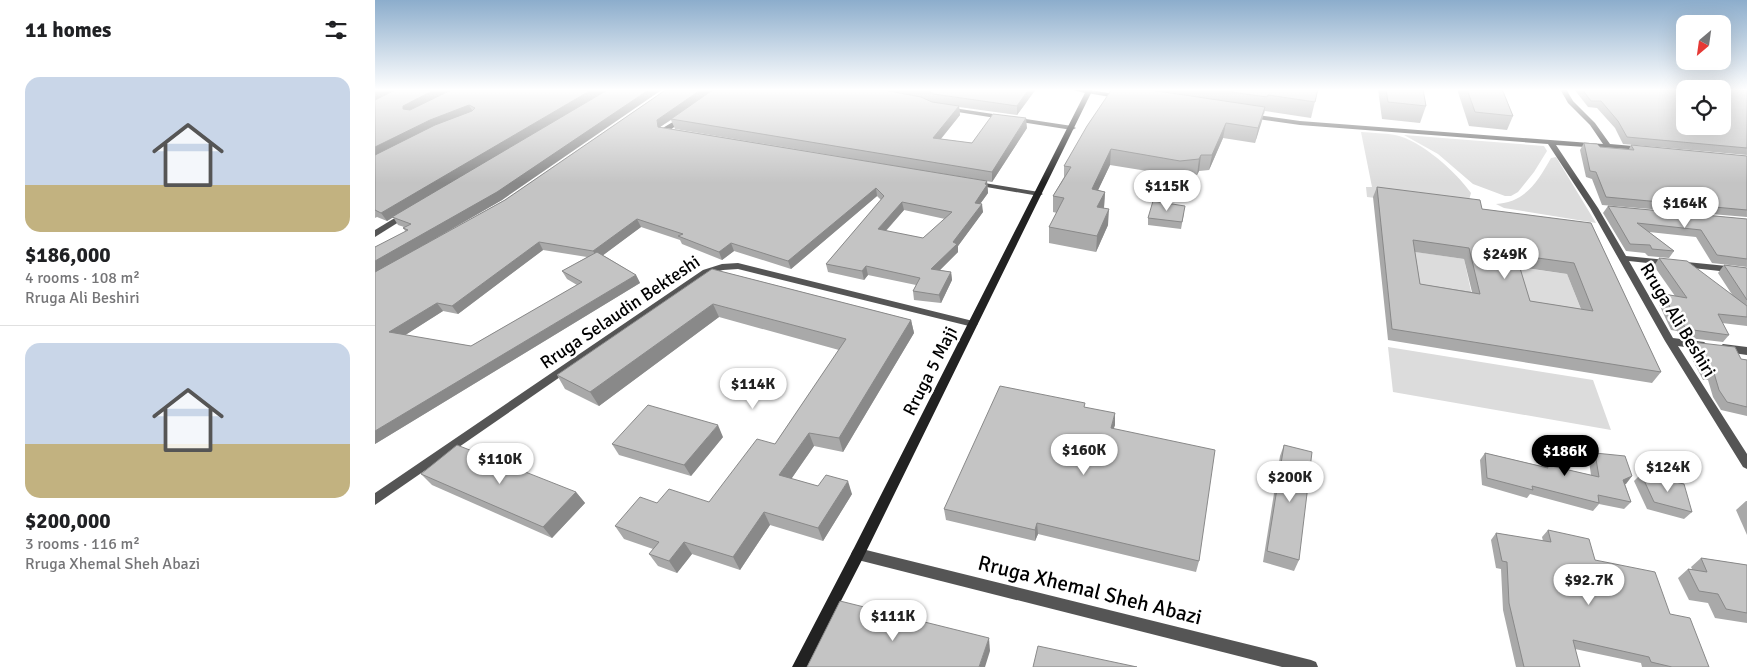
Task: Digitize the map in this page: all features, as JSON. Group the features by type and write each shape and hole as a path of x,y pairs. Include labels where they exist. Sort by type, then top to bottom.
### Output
{"main road":[{"name":"Rruga 5 Maji","path":"799,667 858,554 1076,120"}],"street":[{"path":"680,120 664,132 684,135"},
{"path":"1021,120 1072,128"},
{"path":"1279,120 1655,150"},
{"path":"1589,120 1608,146"},
{"name":"Rruga Ali Beshiri","path":"1550,141 1599,209 1622,258 1670,341 1747,464"},
{"path":"963,181 1039,194"},
{"path":"375,234 417,209"},
{"path":"1622,258 1747,271"},
{"name":"Rruga Selaudin Bekteshi","path":"375,500 706,272 722,267 738,266 973,324"},
{"path":"1670,341 1747,351"},
{"name":"Rruga Xhemal Sheh Abazi","path":"858,554 1311,667"}],"shaded area":[{"path":"1361,132 1395,135 1416,143 1437,158 1456,176 1471,193 1469,200 1412,202 1367,197 1366,187 1372,187"},
{"path":"1404,135 1544,146 1547,151 1534,172 1518,192 1511,196 1505,196 1473,184 1438,154"},
{"path":"1556,157 1596,223 1504,208 1496,204 1523,195 1536,182 1551,158"},
{"path":"1409,251 1464,259 1474,305 1415,295"},
{"path":"1510,266 1567,274 1586,322 1524,312"},
{"path":"1388,347 1593,380 1611,430 1393,392"}],"building":[{"path":"375,120 430,120 375,147"},
{"path":"448,120 540,120 381,213 375,210 375,155"},
{"path":"556,120 604,120 497,192 375,261 375,247 408,230 403,228 411,224 392,217"},
{"path":"622,120 657,120 658,127 987,181 985,184 987,185 975,203 982,204 953,242 957,244 931,269 951,272 939,295 913,291 920,278 866,266 862,271 826,264 884,196 876,188 788,261 731,243 719,252 678,236 683,234 637,219 593,251 539,242 452,306 437,303 389,332 471,346 582,282 562,271 597,252 636,275 375,431 375,272 505,200","holes":["902,202 952,212 923,238 878,229"]},
{"path":"678,120 948,120 933,138 972,143 989,120 1025,120 992,172"},
{"path":"1091,120 1261,120 1258,128 1226,123 1212,155 1201,155 1199,159 1180,161 1111,149 1092,189 1105,192 1097,207 1109,209 1097,236 1049,227 1064,198 1053,196 1071,167 1064,166"},
{"path":"1617,120 1676,120 1676,135 1731,135 1731,120 1747,120 1747,148 1627,137"},
{"path":"1584,143 1597,144 1600,147 1634,150 1631,145 1747,156 1747,210 1606,197 1596,172 1590,171"},
{"path":"1377,187 1480,200 1482,209 1591,223 1661,372 1392,329","holes":["1413,240 1469,248 1480,294 1420,284","1516,255 1574,263 1593,311 1530,301"]},
{"path":"1153,201 1185,206 1182,222 1148,218"},
{"path":"1608,206 1747,219 1747,259 1717,255 1701,230 1637,223 1674,251 1652,249 1650,245 1630,244"},
{"path":"1659,258 1687,261 1747,306 1747,317 1718,314 1729,335 1686,329 1683,324 1677,323 1664,294 1687,298"},
{"path":"1724,265 1747,268 1747,300"},
{"path":"712,269 911,320 839,438 809,433 779,475 818,486 826,475 848,481 818,528 764,512 733,557 684,542 669,561 649,554 659,542 615,526 640,497 657,503 669,489 709,502 757,439 775,444 846,339 713,304 590,392 557,375"},
{"path":"1692,342 1735,347 1741,359 1747,360 1747,407 1727,402 1719,390 1714,373 1709,373"},
{"path":"1000,386 1085,403 1084,407 1115,413 1111,428 1215,450 1199,561 1037,523 1035,530 944,509"},
{"path":"648,405 718,425 684,465 612,444"},
{"path":"457,445 576,492 543,527 421,474"},
{"path":"1284,445 1312,452 1299,560 1267,551"},
{"path":"1485,453 1548,468 1547,465 1599,477 1595,453 1625,456 1632,476 1623,480 1631,502 1598,495 1599,503 1532,486 1533,490 1487,478"},
{"path":"1641,474 1684,484 1692,512 1654,502"},
{"path":"1548,530 1589,539 1595,560 1655,572 1670,614 1690,618 1709,667 1672,667 1651,662 1649,657 1573,640 1580,667 1524,667 1509,603 1507,562 1502,561 1496,533 1551,542"},
{"path":"1701,558 1747,565 1747,613 1726,609 1718,594 1699,591 1688,569 1707,572"},
{"path":"840,601 989,638 979,667 807,667"},
{"path":"1038,646 1137,667 1033,667"}]}
